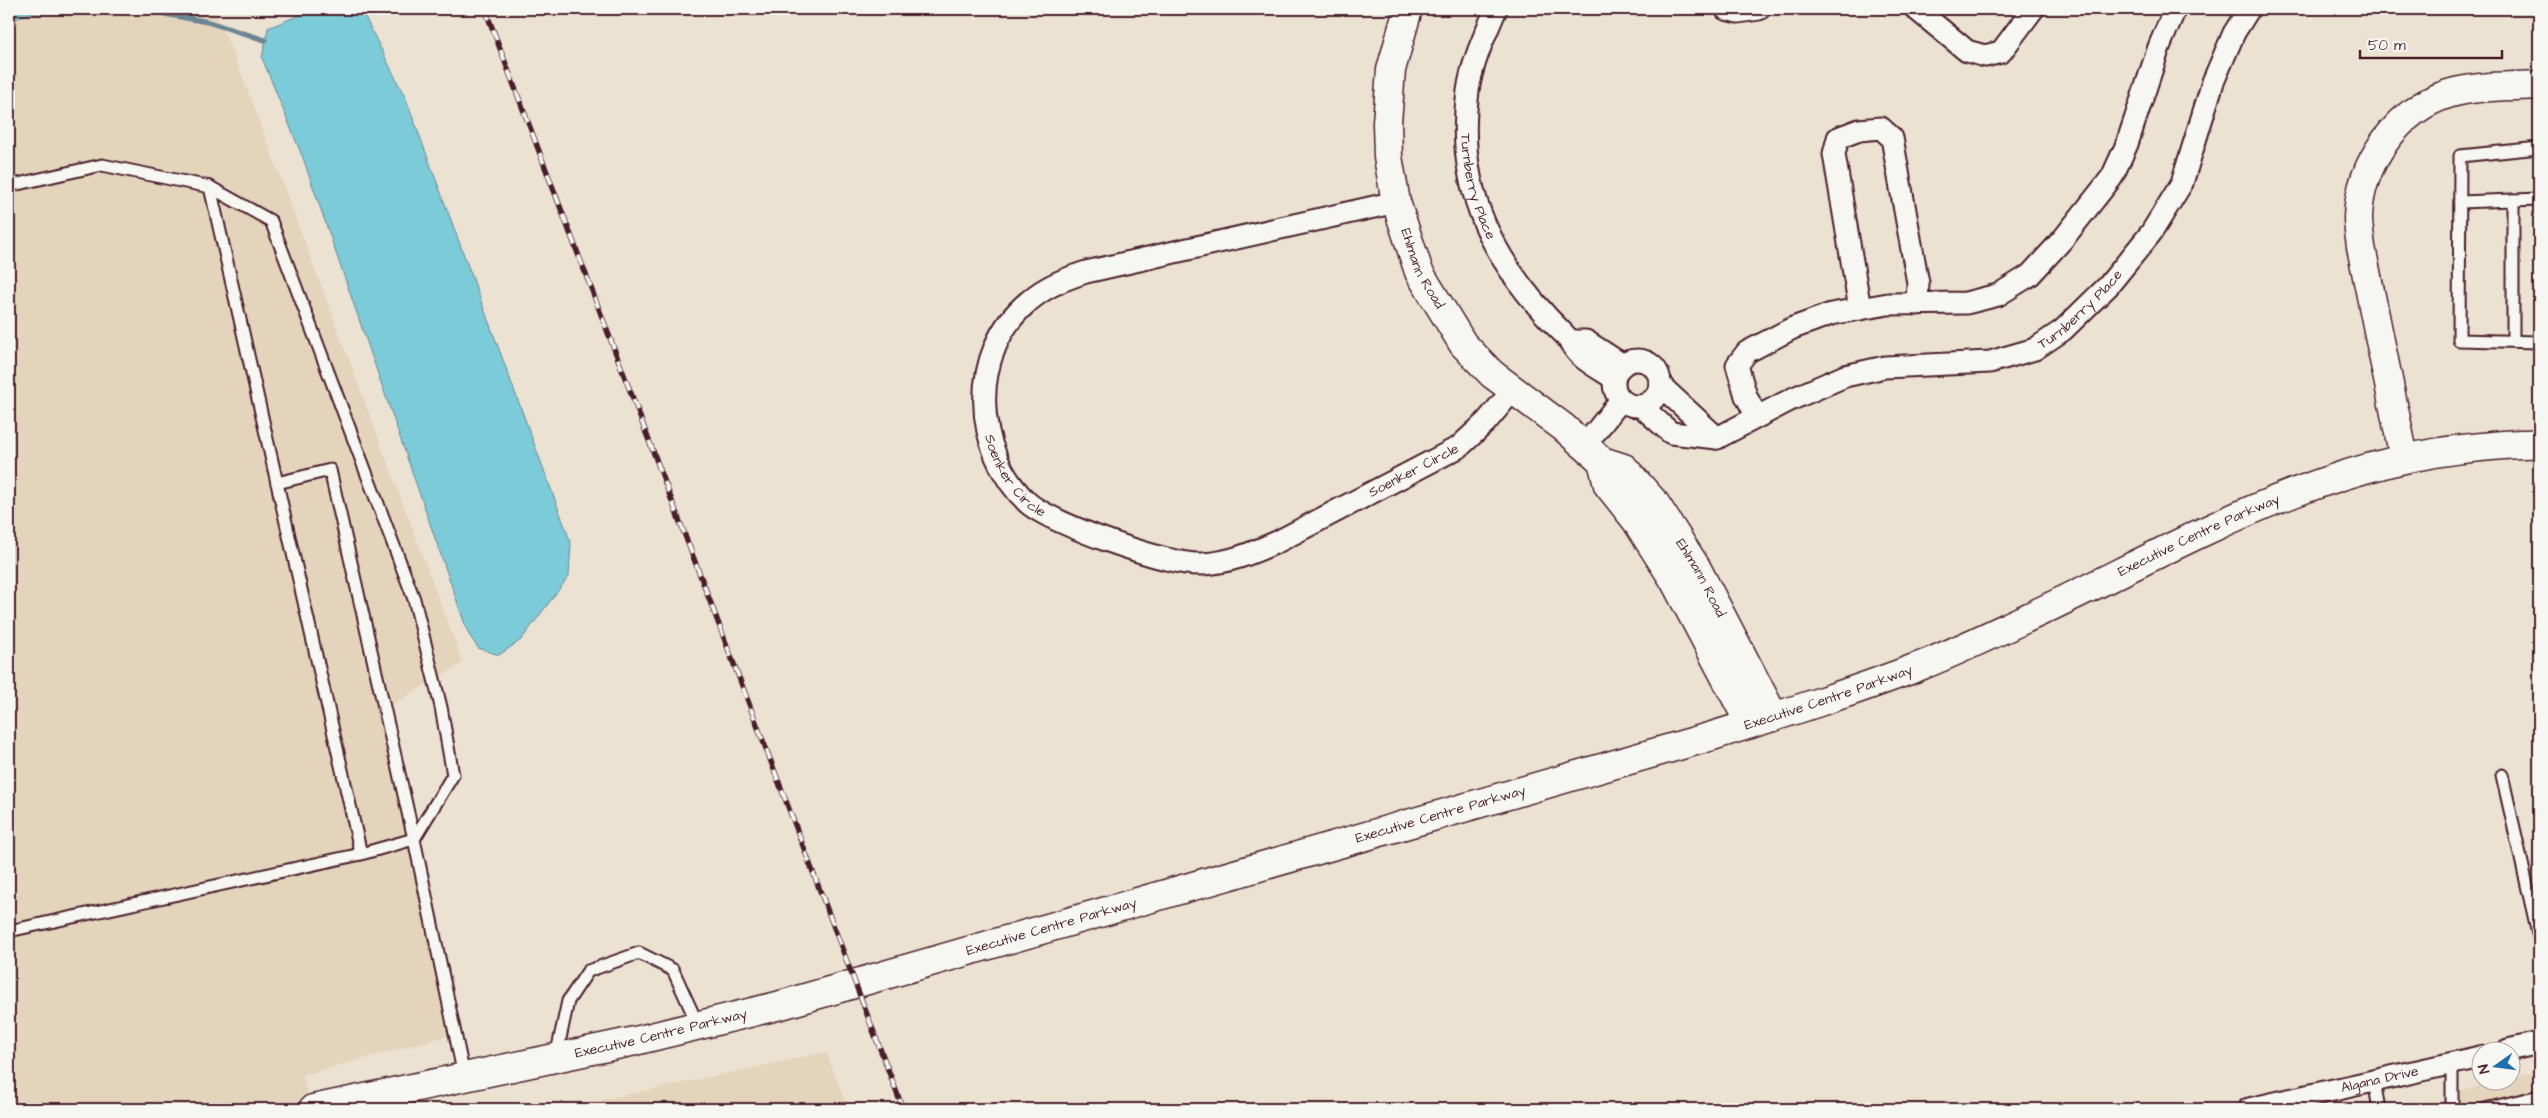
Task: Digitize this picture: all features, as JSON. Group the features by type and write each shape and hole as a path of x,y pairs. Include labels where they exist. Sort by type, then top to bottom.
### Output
{"street":[{"name":"Ehlmann Road","path":"1408,9 1391,70 1387,123 1388,158 1396,202 1419,272 1463,344 1492,374 1594,453 1608,485 1635,519 1762,721"},
{"name":"Turnberry Place","path":"1496,9 1480,46 1468,90 1465,141 1470,184 1487,229 1507,269 1534,306 1570,340 1579,354 1618,371"},
{"path":"1726,9 1738,12 1759,9"},
{"path":"1916,9 1967,50 1985,56 2001,52 2033,9"},
{"path":"1757,417 1746,396 1737,365 1747,352 1793,328 1831,314 1888,304 1966,303 1998,295 2030,275 2063,239 2112,176 2127,144 2159,47 2175,9"},
{"name":"Turnberry Place","path":"1717,438 1845,376 1885,367 1990,362 2035,349 2063,330 2108,286 2138,248 2182,183 2213,82 2234,33 2249,9"},
{"path":"2404,458 2361,247 2358,217 2361,193 2368,171 2379,149 2392,132 2426,104 2446,94 2460,91 2539,86"},
{"path":"1860,309 1834,154 1838,138 1859,130 1881,128 1892,138 1894,146 1918,283 1917,304"},
{"name":"Soenker Circle","path":"1396,202 1086,272 1053,284 1028,302 1008,323 996,345 986,376 983,403 986,426 994,456 1007,478 1028,502 1046,515 1070,527 1168,559 1199,564 1225,562 1250,554 1277,542 1459,447 1486,422 1513,390"},
{"path":"1717,438 1671,433 1652,397 1657,371 1645,361 1629,361 1618,371 1616,393 1621,400 1627,404 1652,397 1688,409 1717,438"},
{"path":"1594,453 1621,400"},
{"name":"Executive Centre Parkway","path":"312,1109 556,1057 781,1005 995,945 1762,721 1828,700 1923,665 2020,621 2227,520 2334,477 2404,458 2452,449 2539,444"},
{"path":"2520,1047 2539,1043"},
{"name":"Algana Drive","path":"2249,1109 2470,1059"}],"lane":[{"path":"2539,148 2460,156 2459,340 2539,342"},
{"path":"9,186 102,165 210,187 271,222 414,598 440,707 453,775 414,839 361,854 9,931"},
{"path":"210,187 361,854"},
{"path":"2460,202 2539,199"},
{"path":"2513,200 2514,341"},
{"path":"277,483 330,470 414,839 464,1076"},
{"path":"2502,775 2539,938"},
{"path":"556,1057 568,1001 588,971 639,953 673,970 698,1025"},
{"path":"2452,1063 2452,1109"},
{"path":"2374,1081 2378,1109"},
{"path":"2485,1109 2539,1096"}],"shaded area":[{"path":"9,9 214,9 242,75 463,663 381,711 448,1036 303,1075 311,1109 9,1109"},
{"path":"826,1052 848,1109 561,1109"},
{"path":"2539,1071 2539,1109 2443,1109 2444,1094 2470,1088 2470,1090 2520,1090 2520,1076"}],"water":[{"path":"9,9 60,9 28,14 9,22"},
{"path":"314,9 361,9 406,99 571,543 569,576 521,640 499,655 478,648 468,633 303,158 262,58 268,28"},
{"path":"650,1104 706,1104 721,1109 622,1109"}],"waterway":[{"path":"139,9 208,22 265,40"}],"railway":[{"path":"485,9 903,1109"}]}
